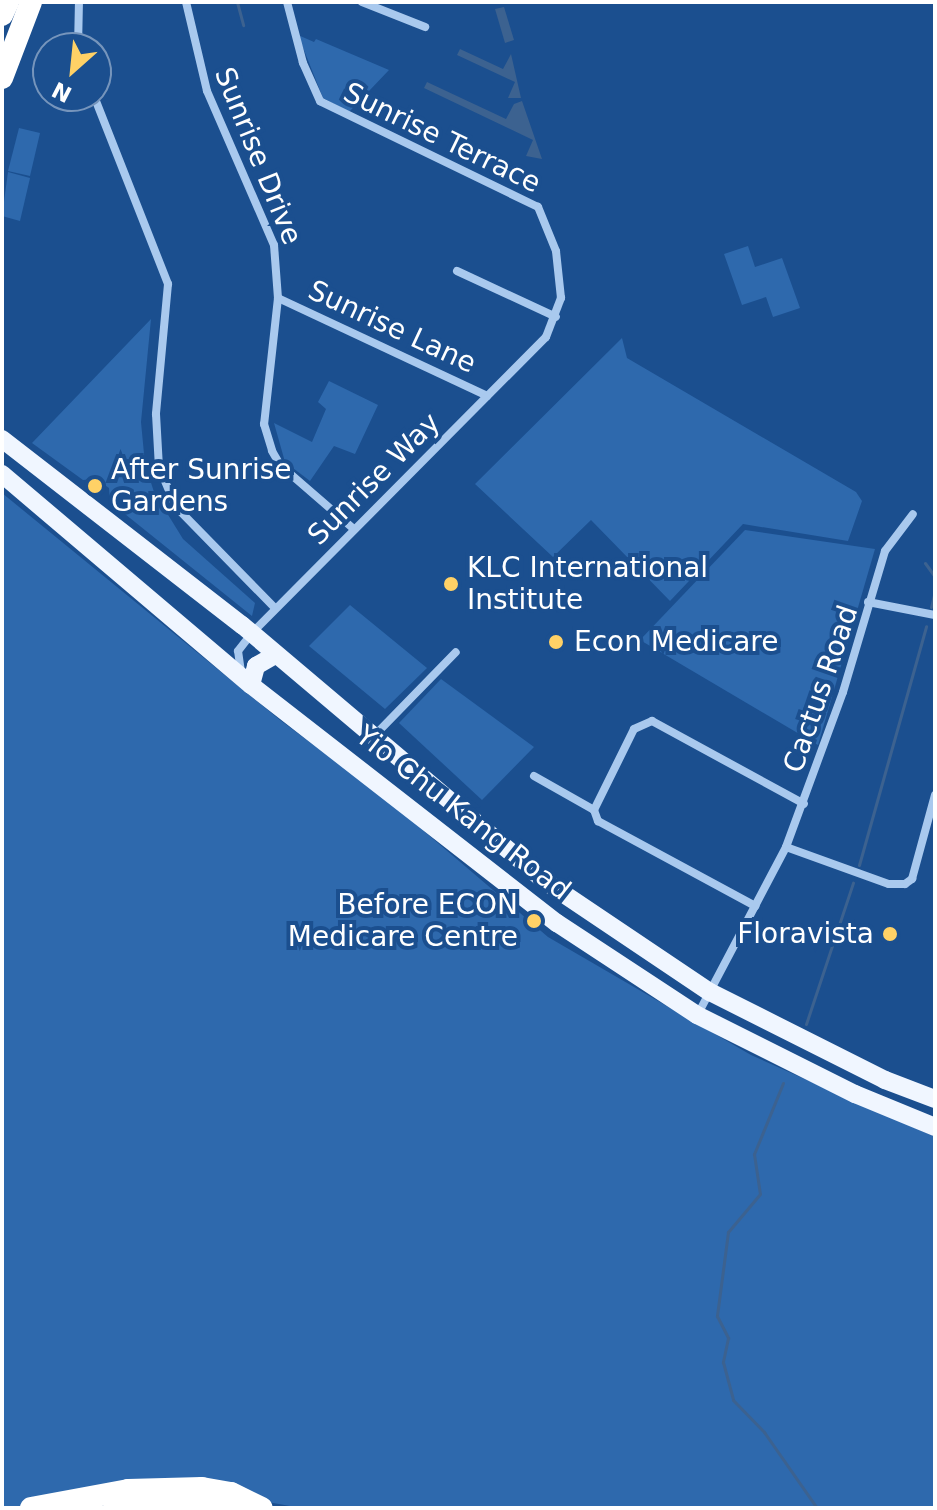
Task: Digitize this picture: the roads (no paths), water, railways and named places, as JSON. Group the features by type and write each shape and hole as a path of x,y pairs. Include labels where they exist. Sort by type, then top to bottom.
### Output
{"highway":[{"path":"2,15 8,2"},
{"path":"2,78 31,2"},
{"path":"31,1508 128,1490 202,1488 231,1493 262,1508"},
{"path":"114,1508 239,1508"}],"main road":[{"name":"Yio Chu Kang Road","path":"2,439 252,633 549,884 710,992 822,1050 935,1099"},
{"name":"Yio Chu Kang Road","path":"2,474 246,681 428,819 557,923 697,1015 855,1094 935,1127"},
{"path":"246,681 256,666 275,655"},
{"path":"428,819 444,812 439,793"}],"street":[{"path":"78,32 79,2"},
{"name":"Sunrise Drive","path":"186,2 207,91 274,245 278,298 264,424 272,451 280,465 354,529"},
{"name":"Sunrise Terrace","path":"287,2 303,63 320,101 538,207 556,251 561,298 556,317"},
{"path":"362,2 425,27"},
{"path":"101,112 160,254 168,284 156,414 159,467 176,507 275,608"},
{"path":"457,271 556,317"},
{"name":"Sunrise Lane","path":"278,298 487,396"},
{"name":"Sunrise Way","path":"246,681 238,651 252,633 546,337 556,317"},
{"path":"868,602 885,551 913,514"},
{"name":"Cactus Road","path":"697,1015 786,847 804,804 868,602 935,615"},
{"name":"Yio Chu Kang Road","path":"373,737 456,652"},
{"path":"594,810 634,729 652,721 804,804"},
{"path":"534,776 594,810 598,821 755,906"},
{"path":"786,847 889,884 905,884 912,879 935,795"}],"waterway":[{"path":"237,2 243,25"},
{"path":"925,563 935,577"},
{"path":"931,607 935,591"},
{"path":"859,865 926,626"},
{"path":"806,1024 853,883"},
{"path":"783,1083 754,1154 760,1194 728,1232 717,1316 728,1338 723,1362 733,1400 764,1432 817,1508"}],"place":[{"name":"After Sunrise Gardens","path":"95,486"},
{"name":"KLC International Institute","path":"451,584"},
{"name":"Econ Medicare","path":"556,642"},
{"name":"Before ECON Medicare Centre","path":"534,921"},
{"name":"Floravista","path":"890,934"}]}
